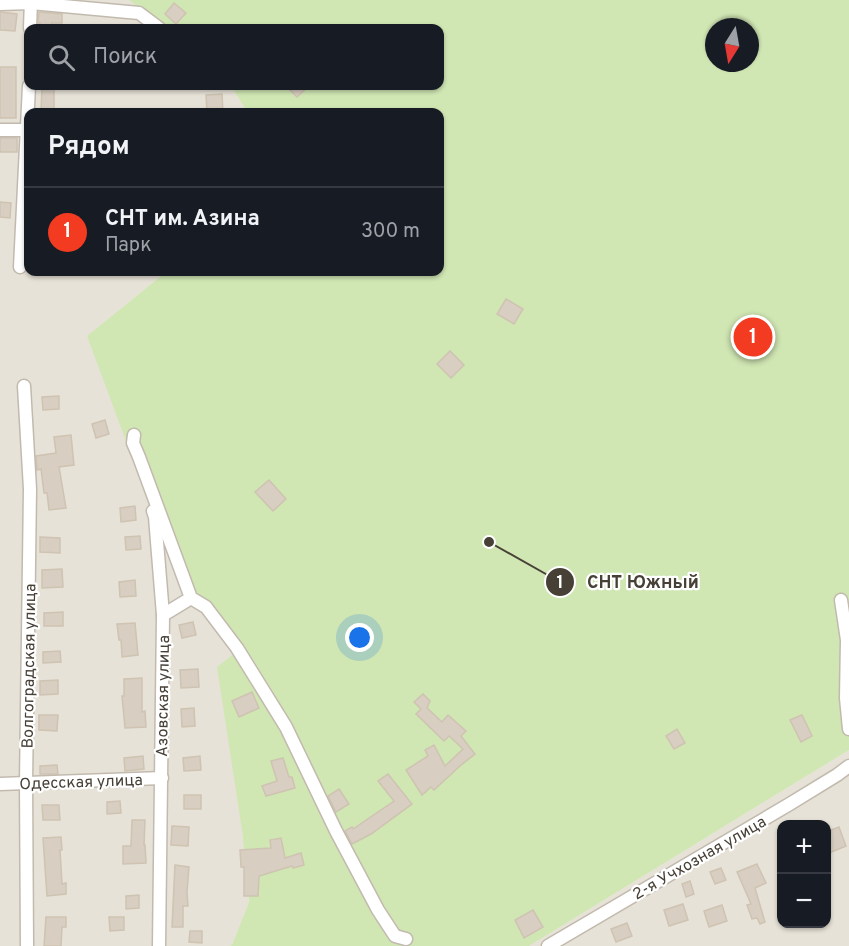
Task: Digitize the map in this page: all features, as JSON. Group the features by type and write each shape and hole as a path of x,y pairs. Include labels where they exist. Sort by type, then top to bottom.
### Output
{"street":[{"path":"30,24 31,2"},
{"path":"0,4 31,2 139,13 154,24"},
{"path":"28,90 28,108"},
{"path":"0,130 24,130"},
{"path":"20,267 24,198"},
{"name":"Волгоградская улица","path":"24,386 30,489 26,783 27,946"},
{"path":"134,435 133,443 191,598 206,607 243,658 286,727 336,831 378,910 395,936 406,939"},
{"name":"Азовская улица","path":"131,451 156,517 163,615 159,946"},
{"path":"163,615 191,598"},
{"path":"841,600 847,640 846,698 849,729"},
{"name":"2-я Учхозная улица","path":"548,946 849,766"},
{"name":"Одесская улица","path":"0,784 162,778"}],"shaded area":[{"path":"0,0 129,0 157,24 24,24 24,90 234,90 245,108 24,108 24,276 161,276 87,336 213,616 235,653 242,830 249,902 232,945 229,946 0,946"},
{"path":"849,750 849,946 529,946"}],"green space":[{"path":"129,0 849,0 849,750 529,946 229,946 232,945 249,902 242,830 217,667 235,653 213,616 178,581 87,336 161,276 444,276 444,108 245,108 234,90 444,90 444,24 157,24"}],"building":[{"path":"174,3 186,13 176,24 165,14"},
{"path":"0,12 17,14 15,31 0,30"},
{"path":"39,12 62,14 62,23 38,23"},
{"path":"0,67 16,67 16,118 0,118"},
{"path":"42,90 54,90 54,108 41,108"},
{"path":"290,90 305,90 297,97"},
{"path":"222,94 223,108 207,108 206,95"},
{"path":"0,138 17,138 17,152 0,152"},
{"path":"0,202 11,203 10,218 0,217"},
{"path":"506,299 523,309 514,324 497,314"},
{"path":"450,351 464,365 451,378 437,364"},
{"path":"59,396 59,409 43,410 42,397"},
{"path":"105,420 109,434 96,438 92,424"},
{"path":"71,435 74,465 59,467 66,508 49,510 41,469 37,470 36,456 56,453 54,437"},
{"path":"269,480 286,499 273,511 255,492"},
{"path":"135,506 136,520 121,522 120,508"},
{"path":"140,536 141,549 126,550 125,537"},
{"path":"40,537 60,538 60,553 40,552"},
{"path":"62,569 63,587 42,588 42,570"},
{"path":"135,580 136,596 120,597 119,582"},
{"path":"63,612 63,626 44,626 44,613"},
{"path":"193,622 196,635 182,638 179,625"},
{"path":"135,623 138,655 122,657 117,624"},
{"path":"60,651 61,662 43,663 43,652"},
{"path":"198,669 199,687 181,688 180,670"},
{"path":"142,678 142,712 145,711 146,727 125,728 122,696 124,696 124,679"},
{"path":"58,680 58,694 40,695 40,681"},
{"path":"252,692 259,708 239,717 232,701"},
{"path":"423,694 430,701 427,708 442,722 448,715 466,731 461,736 475,754 434,790 431,787 422,795 406,770 428,756 425,750 434,745 445,766 463,749 449,736 444,741 416,714 421,709 414,702"},
{"path":"194,708 195,726 182,727 181,709"},
{"path":"39,715 58,715 57,731 39,730"},
{"path":"802,715 812,736 801,742 790,720"},
{"path":"677,729 685,743 674,749 666,736"},
{"path":"143,756 144,769 125,771 124,758"},
{"path":"200,756 201,770 184,771 183,758"},
{"path":"283,758 295,788 266,796 262,786 277,781 271,761"},
{"path":"57,765 58,774 40,774 40,766"},
{"path":"388,774 412,804 371,834 352,844 345,831 352,827 353,829 394,801 378,781"},
{"path":"339,789 349,804 336,812 328,796"},
{"path":"184,795 201,795 201,809 184,809"},
{"path":"120,801 121,813 107,814 107,802"},
{"path":"42,805 59,805 60,820 43,820"},
{"path":"132,820 145,820 146,863 123,864 123,846 131,846"},
{"path":"172,826 189,827 188,846 171,845"},
{"path":"839,827 846,846 831,852 831,830"},
{"path":"61,837 62,884 66,883 66,894 47,896 43,838"},
{"path":"281,838 285,858 301,853 304,865 293,868 292,866 259,876 258,896 244,896 244,867 241,867 240,850 271,848 270,840"},
{"path":"757,864 766,883 755,888 765,922 760,924 757,918 752,919 747,905 751,904 737,872"},
{"path":"175,865 189,867 188,906 183,906 183,927 172,927"},
{"path":"721,868 726,880 715,884 710,872"},
{"path":"690,881 694,894 686,897 682,884"},
{"path":"139,895 139,908 126,909 126,896"},
{"path":"683,904 688,920 669,926 664,910"},
{"path":"722,905 727,921 709,927 704,911"},
{"path":"533,910 543,927 524,938 515,920"},
{"path":"46,917 66,917 66,927 62,927 61,946 44,946"},
{"path":"109,917 124,917 124,930 110,931"},
{"path":"627,923 632,936 616,942 611,929"},
{"path":"190,931 202,931 202,943 189,942"}],"place":[{"name":"СНТ им. Азина","path":"753,337"},
{"name":"СНТ Южный","path":"489,542"}]}
